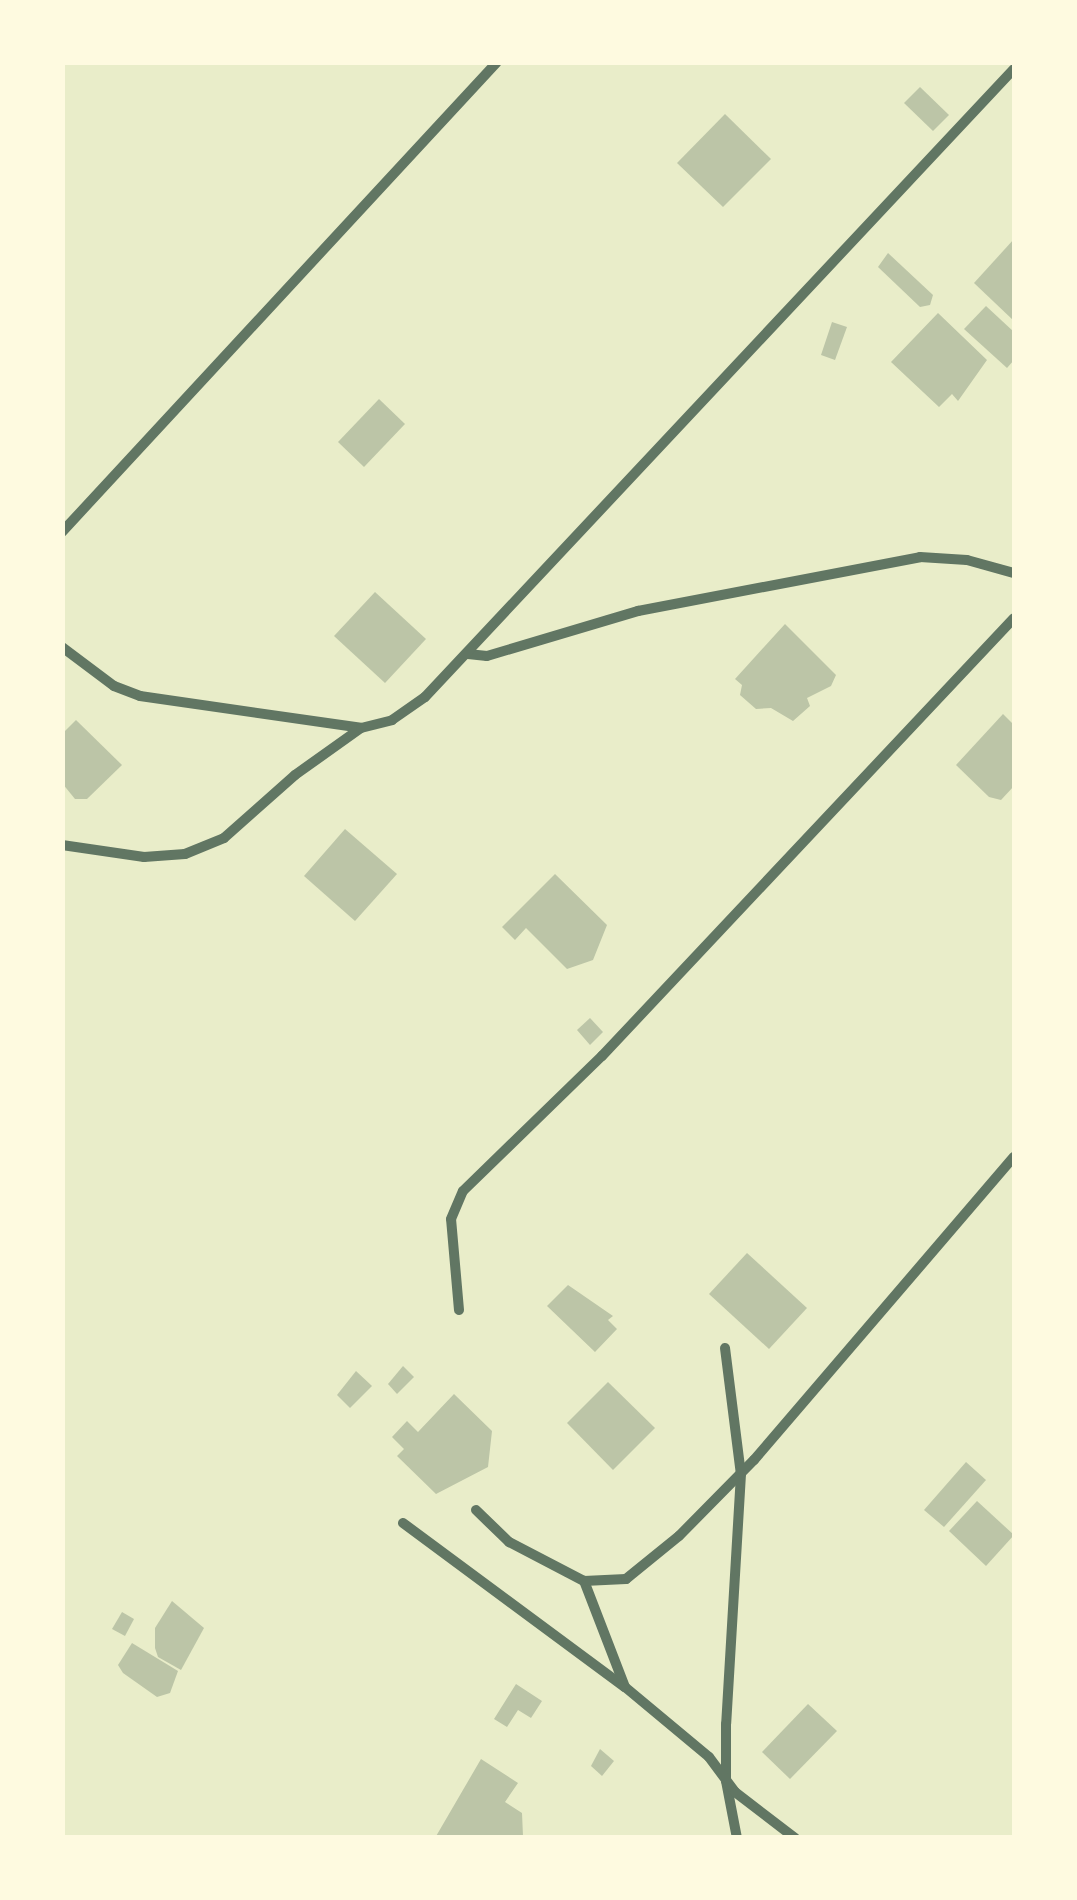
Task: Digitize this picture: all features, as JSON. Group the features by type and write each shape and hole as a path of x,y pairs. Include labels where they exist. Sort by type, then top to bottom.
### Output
{"street":[{"path":"62,532 497,62"},
{"path":"62,647 114,686 140,696 361,728 392,720 468,654 752,342 1014,69"},
{"path":"468,654 488,656 638,611 920,557 967,560 1014,574"},
{"path":"459,1310 451,1220 463,1190 602,1056 1014,618"},
{"path":"62,844 144,857 211,844 361,728"},
{"path":"476,1510 509,1542 584,1580 626,1579 740,1474 1014,1157"},
{"path":"726,1348 740,1474 726,1781 737,1838"},
{"path":"403,1523 625,1687 709,1757 726,1781 795,1838"},
{"path":"584,1580 625,1687"}],"building":[{"path":"920,87 949,115 933,131 904,103"},
{"path":"725,114 771,159 723,207 677,163"},
{"path":"1014,239 1014,321 974,283"},
{"path":"888,253 933,295 930,305 920,307 878,267"},
{"path":"986,306 1014,332 1014,360 1007,368 964,329"},
{"path":"938,313 987,360 958,401 952,394 939,407 891,362"},
{"path":"832,322 847,327 835,360 821,355"},
{"path":"379,399 405,424 364,467 338,442"},
{"path":"375,592 426,639 385,683 334,636"},
{"path":"785,624 836,675 831,686 807,698 810,706 793,721 771,708 756,709 740,695 742,685 735,679"},
{"path":"1003,714 1014,725 1014,786 1001,800 989,797 956,765"},
{"path":"76,720 122,765 87,799 75,799 62,783 62,734"},
{"path":"345,829 397,874 355,921 304,876"},
{"path":"555,874 607,925 593,960 567,969 526,928 515,940 502,927"},
{"path":"590,1018 603,1032 590,1045 577,1030"},
{"path":"747,1253 807,1308 769,1349 709,1294"},
{"path":"568,1285 613,1316 608,1320 617,1329 595,1352 547,1306"},
{"path":"403,1366 414,1377 397,1394 388,1384"},
{"path":"356,1371 372,1386 350,1408 337,1395"},
{"path":"608,1382 655,1428 613,1470 567,1423"},
{"path":"454,1394 492,1431 488,1467 436,1494 397,1456 404,1449 392,1437 407,1421 418,1432"},
{"path":"966,1462 986,1480 944,1527 924,1510"},
{"path":"977,1501 1014,1535 986,1566 949,1531"},
{"path":"172,1601 204,1628 181,1670 158,1657 155,1648 155,1628"},
{"path":"122,1612 134,1619 125,1636 112,1629"},
{"path":"132,1643 178,1671 170,1693 157,1697 123,1673 118,1665"},
{"path":"516,1684 542,1701 531,1718 518,1710 507,1727 494,1719"},
{"path":"808,1704 837,1731 790,1779 762,1752"},
{"path":"600,1749 614,1761 602,1776 591,1766"},
{"path":"481,1759 518,1783 505,1802 522,1813 523,1836 435,1838"}]}
